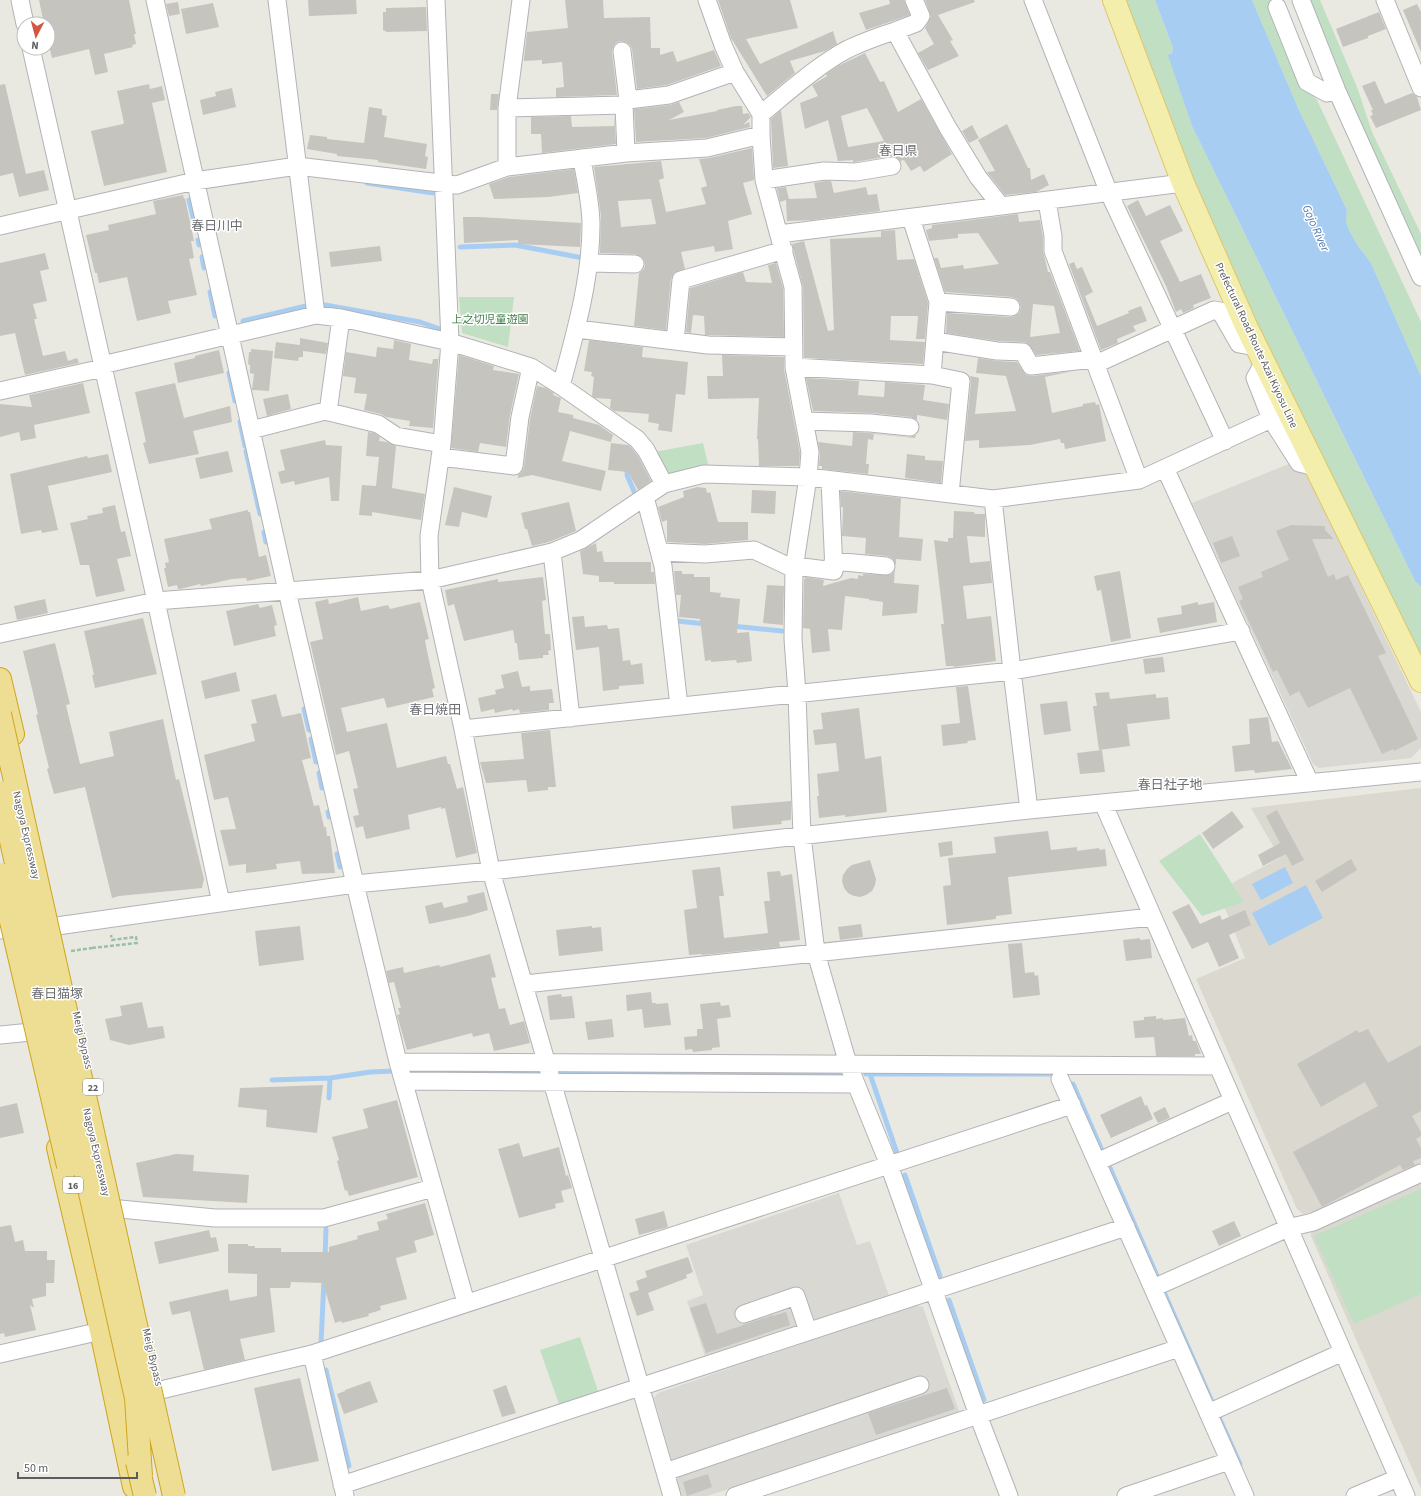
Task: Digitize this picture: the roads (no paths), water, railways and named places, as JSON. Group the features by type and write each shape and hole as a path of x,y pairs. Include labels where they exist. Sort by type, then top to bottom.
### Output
{"highway":[{"name":"Meigi Bypass","path":"0,679 185,1496"},
{"name":"Nagoya Expressway","path":"0,714 174,1496"},
{"path":"0,792 136,1398 141,1489"},
{"name":"16","path":"0,874 141,1489"},
{"path":"0,900 3,930 31,1032 101,1331 141,1489"}],"main road":[{"name":"Prefectural Road Route Azai Kiyosu Line","path":"1114,0 1183,183 1246,326 1421,681"}],"street":[{"path":"20,0 23,16"},
{"path":"155,0 287,591 355,884 398,1062 466,1303"},
{"path":"277,0 316,315"},
{"path":"436,0 450,342 441,450 429,536 430,580 463,729 492,871 672,1496"},
{"path":"507,167 507,108 521,0"},
{"path":"707,0 723,45 735,72 761,114 764,180 793,287 794,367 810,452 808,477 795,568 793,639 797,694 802,836 816,953 848,1064 889,1165 978,1415 1009,1496"},
{"path":"761,114 820,68 847,50 873,38 916,23 921,16 914,0"},
{"path":"1033,0 1109,193 1225,441"},
{"path":"1301,0 1337,91 1421,277"},
{"path":"1385,0 1415,56 1421,88"},
{"path":"1278,7 1307,82 1327,93 1337,91"},
{"path":"894,31 948,128 978,178 1001,206"},
{"path":"622,50 626,102 626,153"},
{"path":"33,56 156,601 220,903"},
{"path":"507,108 626,102 669,95 735,72"},
{"path":"0,226 196,182 297,166 457,185 507,167 626,153 707,148 761,135"},
{"path":"561,386 576,329 589,263 591,224 589,200 582,158"},
{"path":"764,180 824,171 856,172 892,166"},
{"path":"676,341 682,280 782,242 911,218 1183,183"},
{"path":"1047,201 1053,252 1139,480"},
{"path":"911,218 938,302 932,375"},
{"path":"589,263 634,264"},
{"path":"938,302 1011,307"},
{"path":"935,341 997,351 1023,352 1031,366 1095,361 1214,310 1220,311 1239,344 1260,354 1255,378 1271,419 1299,463 1316,467"},
{"path":"0,391 316,315 341,318 450,342 531,367 637,439 646,450 664,484"},
{"path":"328,412 341,318"},
{"path":"576,329 708,345 794,347"},
{"path":"251,430 324,411 378,424 396,436 441,450 514,466 520,417 531,367"},
{"path":"794,367 932,375 961,381 950,494"},
{"path":"0,634 156,601 430,580 552,552 581,540 664,484 704,474 808,477 993,499 1139,480 1271,419"},
{"path":"804,421 870,423 910,427"},
{"path":"1165,468 1310,782"},
{"path":"660,552 704,554 754,550 795,568 834,571 830,480"},
{"path":"645,497 663,566 679,706"},
{"path":"993,499 1029,810"},
{"path":"552,552 571,718"},
{"path":"833,561 886,566"},
{"path":"463,729 1012,671 1241,631"},
{"path":"3,930 57,926 355,884 492,871 1029,810 1421,772"},
{"path":"1103,803 1406,1496"},
{"path":"525,984 1152,917"},
{"path":"0,1035 31,1032"},
{"path":"398,1062 548,1064 1217,1066"},
{"path":"1060,1079 1245,1496"},
{"path":"404,1081 856,1084"},
{"path":"1097,1162 1232,1101"},
{"path":"161,1390 312,1354 1072,1105"},
{"path":"1153,1288 1288,1228 1313,1222 1421,1173"},
{"path":"120,1209 215,1218 324,1218 434,1188"},
{"path":"312,1354 343,1491 641,1386 1126,1227"},
{"path":"744,1314 796,1296 808,1331"},
{"path":"0,1354 101,1331"},
{"path":"735,1496 1179,1348"},
{"path":"1208,1412 1343,1352"},
{"path":"665,1472 920,1385"},
{"path":"1126,1496 1229,1461"},
{"path":"1355,1496 1398,1478"}],"water":[{"name":"Gojo River","path":"1155,0 1252,0 1298,108 1347,210 1346,220 1348,228 1356,243 1371,263 1421,376 1421,587 1415,581 1192,126 1168,55 1172,53 1173,48"},
{"path":"1285,867 1293,883 1261,900 1252,884"},
{"path":"1306,885 1323,918 1269,946 1252,913"}],"waterway":[{"path":"367,183 433,193"},
{"path":"189,200 194,221"},
{"path":"198,240 199,245"},
{"path":"460,247 515,245 583,258"},
{"path":"202,257 204,268"},
{"path":"210,292 215,316"},
{"path":"325,305 420,322 440,329"},
{"path":"243,321 306,306"},
{"path":"229,373 235,401"},
{"path":"240,422 245,446"},
{"path":"246,451 260,514"},
{"path":"628,466 627,475 636,496"},
{"path":"264,532 266,542"},
{"path":"677,621 706,624"},
{"path":"732,626 782,631"},
{"path":"304,709 309,730"},
{"path":"311,739 316,762"},
{"path":"319,773 322,788"},
{"path":"328,812 329,817"},
{"path":"337,854 340,867"},
{"path":"272,1080 330,1078 370,1072 394,1071"},
{"path":"405,1071 543,1072"},
{"path":"559,1072 843,1074"},
{"path":"866,1074 1060,1074"},
{"path":"870,1074 897,1153"},
{"path":"329,1098 330,1078"},
{"path":"1073,1084 1104,1155"},
{"path":"1110,1168 1158,1278"},
{"path":"905,1175 940,1276"},
{"path":"325,1258 326,1229"},
{"path":"321,1343 324,1280"},
{"path":"1164,1292 1213,1404"},
{"path":"949,1300 984,1400"},
{"path":"326,1370 349,1466"},
{"path":"1218,1415 1240,1464"}],"district":[{"name":"春日県","path":"898,150"},
{"name":"春日川中","path":"217,225"},
{"name":"春日焼田","path":"435,709"},
{"name":"春日社子地","path":"1170,784"},
{"name":"春日猫塚","path":"57,993"}],"park label":[{"name":"上之切児童遊園","path":"490,319"}]}
